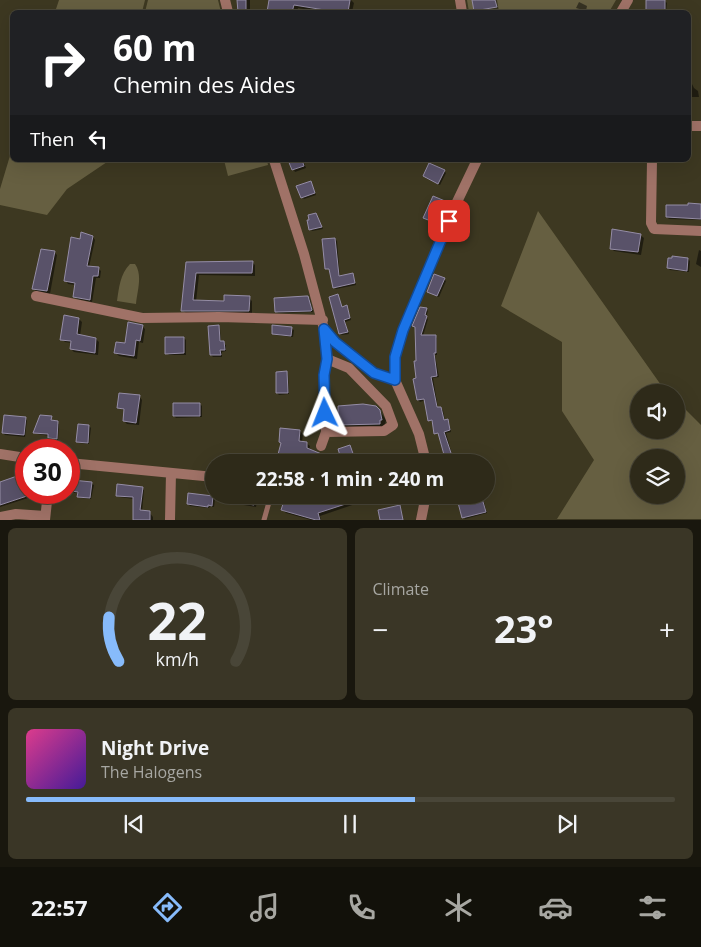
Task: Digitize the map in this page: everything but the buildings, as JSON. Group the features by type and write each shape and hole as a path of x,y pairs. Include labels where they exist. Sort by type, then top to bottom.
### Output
{"street":[{"path":"275,162 304,254 323,325 327,359 324,375 326,432 321,446"},
{"path":"424,454 419,434 395,380 395,357 403,330 456,204 477,162"},
{"path":"652,162 651,223 654,229 701,231"},
{"path":"36,296 142,318 219,317 323,325"},
{"path":"323,325 335,342 374,373 395,380"},
{"path":"326,432 384,431 393,425 386,406 349,368 327,359"},
{"path":"0,454 15,456"},
{"path":"80,464 205,476"},
{"path":"170,520 171,473"},
{"path":"0,518 16,514 45,518 47,504"},
{"path":"423,517 425,504"}],"lane":[{"path":"264,520 268,504"}],"shaded area":[{"path":"59,0 145,0 142,10 56,10"},
{"path":"148,0 218,0 220,10 146,10"},
{"path":"467,0 616,0 610,10 469,10"},
{"path":"10,156 10,162 107,162 67,189 47,215 0,205 0,189"},
{"path":"224,162 267,162 268,165 228,176"},
{"path":"538,211 660,384 630,384 630,439 685,439 685,409 701,425 701,519 557,519 594,460 562,411 562,342 501,306"},
{"path":"130,264 135,264 139,273 136,304 117,301 122,277"}],"route":[{"path":"325,413 324,375 327,359 324,329 335,342 374,373 395,380 395,357 403,330 449,221"}]}
